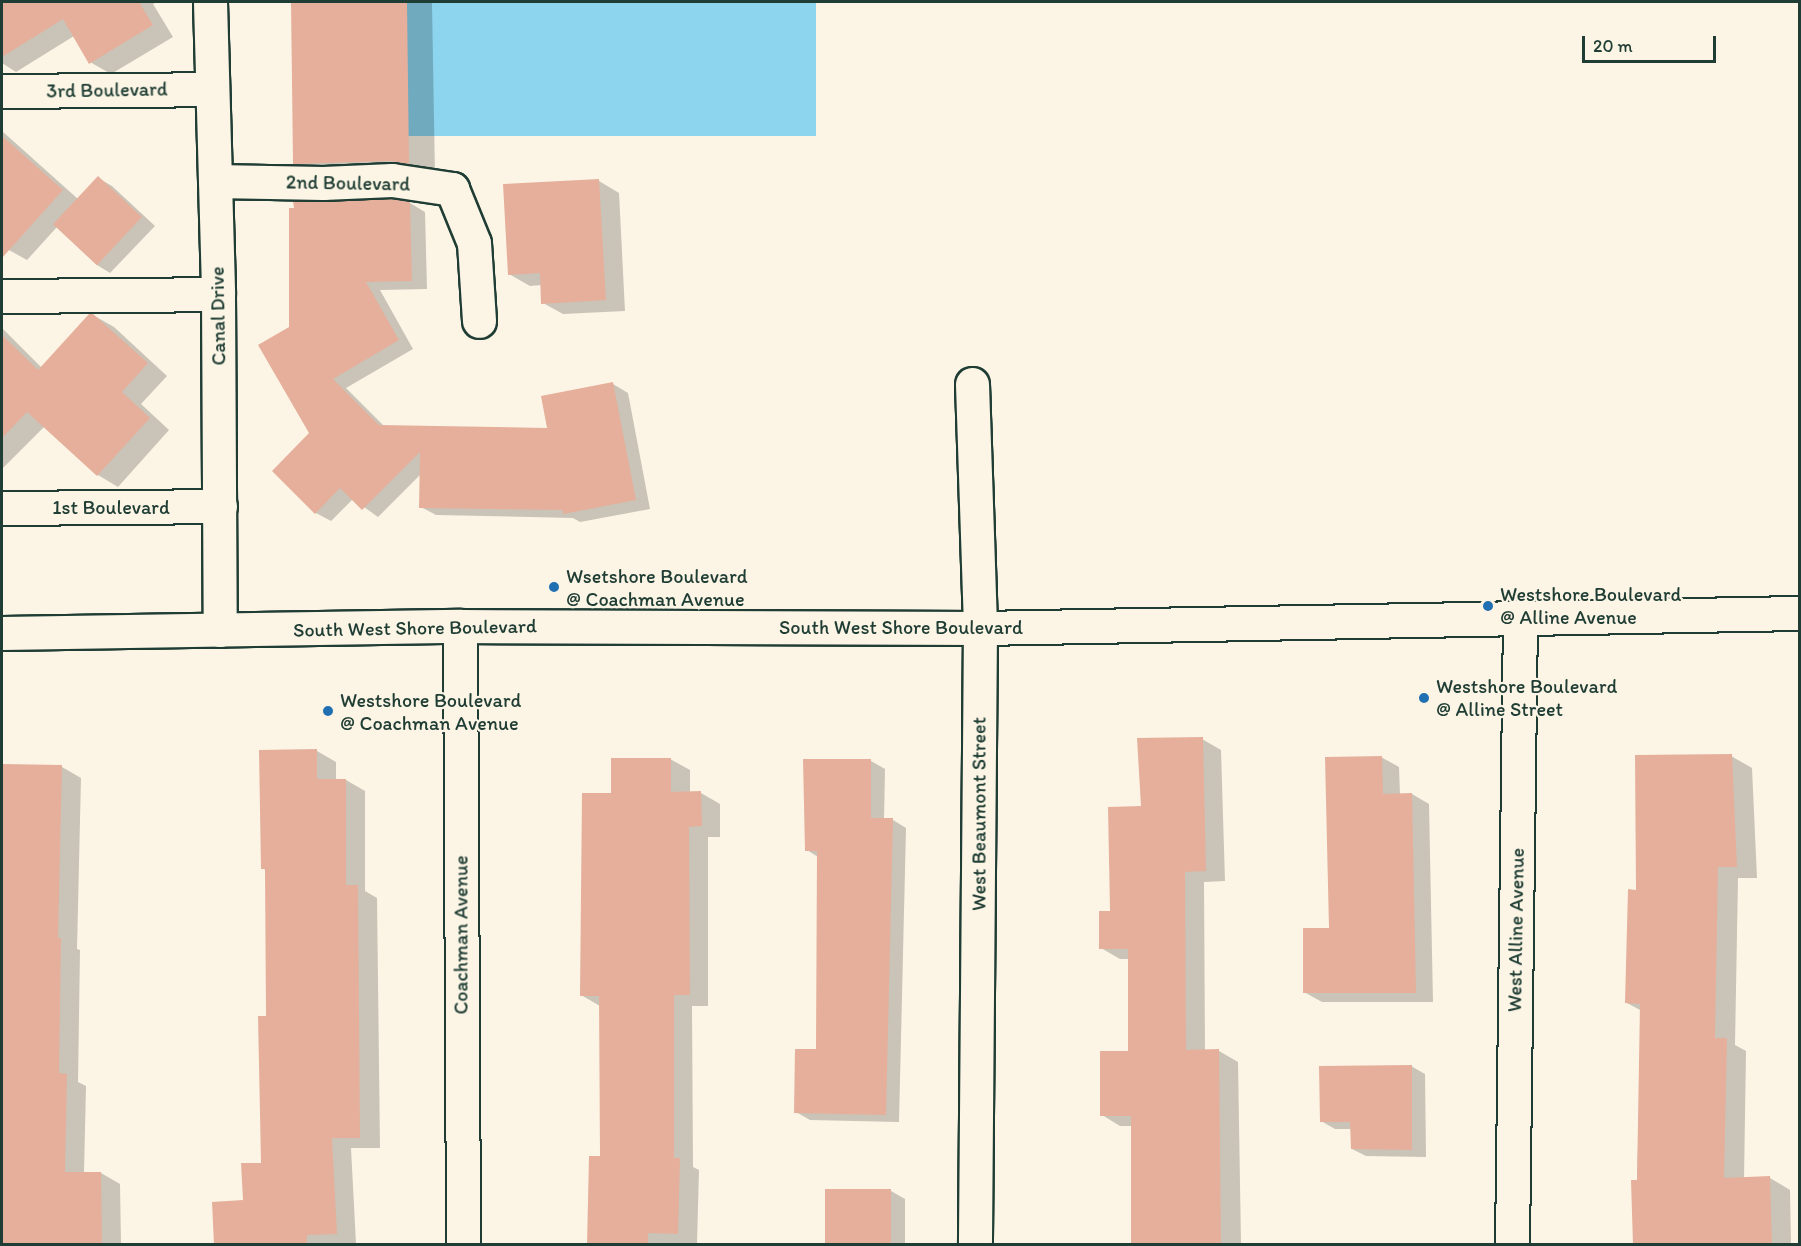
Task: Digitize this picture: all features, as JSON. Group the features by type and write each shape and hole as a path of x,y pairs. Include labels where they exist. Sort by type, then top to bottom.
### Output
{"street":[{"name":"Canal Drive","path":"210,2 218,294 220,630"},
{"name":"3rd Boulevard","path":"2,91 212,89"},
{"name":"2nd Boulevard","path":"215,181 323,183 392,180 452,189 474,243 479,321"},
{"path":"2,296 218,294"},
{"name":"West Beaumont Street","path":"972,384 980,628 975,1245"},
{"name":"1st Boulevard","path":"2,508 220,506"},
{"name":"South West Shore Boulevard","path":"2,633 460,626 980,628 1520,616 1800,613"},
{"name":"West Alline Avenue","path":"1512,1245 1520,616"},
{"name":"Coachman Avenue","path":"460,626 463,1245"}],"water":[{"path":"389,2 816,2 816,136 389,136"}],"building":[{"path":"2,2 139,2 153,25 89,64 63,19 2,57"},
{"path":"291,2 407,2 409,164 391,161 293,164"},
{"path":"2,136 63,190 2,258"},
{"path":"98,176 142,217 97,265 53,224"},
{"path":"599,179 606,300 541,304 540,273 508,275 503,184"},
{"path":"391,199 410,202 412,281 366,282 399,340 333,379 379,425 547,428 541,396 613,382 636,500 563,514 563,510 419,508 420,452 362,510 340,488 315,514 272,471 309,433 258,345 289,327 289,208 294,208 293,201"},
{"path":"89,314 93,314 148,363 122,392 150,418 97,476 27,412 2,438 2,335 38,370"},
{"path":"1203,737 1206,871 1185,872 1186,1050 1219,1049 1221,1245 1131,1245 1131,1116 1100,1116 1100,1051 1128,1051 1128,949 1099,949 1099,911 1110,911 1108,807 1141,806 1137,738"},
{"path":"317,749 317,779 346,779 346,885 358,885 360,1138 332,1138 337,1234 307,1235 307,1245 214,1245 212,1202 243,1200 241,1163 261,1163 258,1016 266,1016 265,869 261,869 259,750"},
{"path":"1732,754 1737,867 1718,867 1715,1038 1727,1038 1724,1178 1770,1176 1772,1245 1633,1245 1631,1180 1637,1180 1640,1004 1625,1003 1628,889 1636,890 1635,755"},
{"path":"1382,756 1383,794 1412,793 1416,993 1303,993 1303,928 1329,928 1325,757"},
{"path":"611,758 671,758 671,792 701,791 702,826 689,827 690,995 674,995 674,1158 680,1158 678,1234 648,1233 648,1245 587,1245 589,1156 600,1156 599,996 580,996 582,793 611,793"},
{"path":"803,759 871,759 871,818 893,818 886,1115 794,1113 795,1049 816,1049 817,851 805,851"},
{"path":"2,764 62,765 58,938 61,938 59,1073 67,1074 65,1172 101,1172 102,1245 2,1245"},
{"path":"1412,1065 1412,1150 1351,1149 1350,1122 1320,1122 1319,1066"},
{"path":"825,1189 891,1189 891,1244 825,1244"}],"place":[{"name":"Wsetshore Boulevard @ Coachman Avenue","path":"554,587"},
{"name":"Westshore Boulevard @ Alline Avenue","path":"1488,606"},
{"name":"Westshore Boulevard @ Alline Street","path":"1424,698"},
{"name":"Westshore Boulevard @ Coachman Avenue","path":"328,711"}]}
